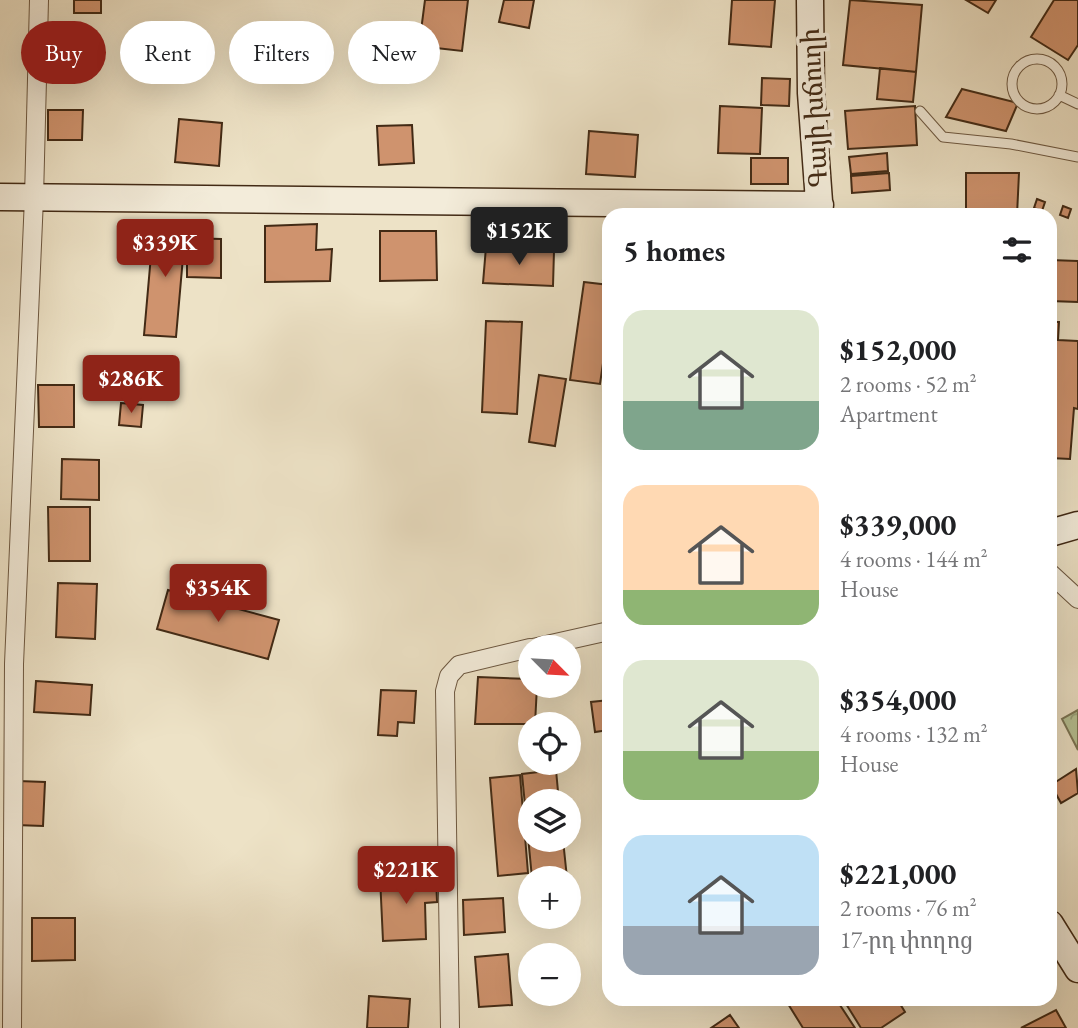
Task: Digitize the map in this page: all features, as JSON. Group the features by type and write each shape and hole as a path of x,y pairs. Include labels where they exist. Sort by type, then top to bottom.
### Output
{"main road":[{"name":"Գայի խճուղի","path":"810,0 811,93 820,208"},
{"path":"0,197 689,208"},
{"path":"1057,531 1078,525"},
{"path":"1057,935 1078,969"}],"street":[{"path":"12,1028 7,665 34,198 39,0"},
{"path":"1057,580 1078,599"},
{"path":"581,637 602,633"},
{"path":"450,1028 445,691 450,676 459,665 518,651"}],"lane":[{"path":"1031,60 1047,61 1054,65 1062,79 1059,95 1047,106 1031,108 1024,104 1018,99 1013,83 1018,68 1031,60"},
{"path":"1059,95 1078,104"},
{"path":"920,111 943,137 1011,144 1078,157"}],"green space":[{"path":"1078,710 1078,750 1062,719"}],"building":[{"path":"74,0 101,0 101,13 74,13"},
{"path":"425,0 468,0 462,51 440,48 440,21 422,21"},
{"path":"504,0 534,0 529,28 499,22"},
{"path":"732,0 775,0 771,47 729,44"},
{"path":"850,0 922,5 916,72 843,65"},
{"path":"966,0 996,0 988,13"},
{"path":"1054,0 1078,0 1078,45 1068,60 1031,37"},
{"path":"880,68 916,72 913,102 877,99"},
{"path":"762,78 790,79 789,106 761,105"},
{"path":"962,89 1018,103 1006,131 946,117"},
{"path":"720,106 762,108 760,154 718,153"},
{"path":"915,106 917,145 848,149 845,111"},
{"path":"48,110 83,110 82,140 48,140"},
{"path":"179,119 222,123 219,166 175,162"},
{"path":"412,125 414,163 379,165 377,126"},
{"path":"589,131 638,135 635,177 586,174"},
{"path":"887,153 888,171 851,174 849,157"},
{"path":"751,158 788,158 788,184 751,184"},
{"path":"889,173 890,190 852,193 851,176"},
{"path":"966,173 1019,173 1017,208 966,208"},
{"path":"1037,199 1045,202 1043,208 1034,208"},
{"path":"1063,206 1071,209 1068,218 1060,215"},
{"path":"154,221 186,223 176,337 144,335"},
{"path":"317,224 316,250 332,249 330,281 265,282 265,226"},
{"path":"380,231 436,231 437,280 380,281"},
{"path":"187,238 221,239 221,278 187,277"},
{"path":"486,247 554,251 553,286 483,283"},
{"path":"1057,260 1078,261 1078,302 1057,301"},
{"path":"584,282 602,284 600,384 570,380"},
{"path":"486,321 522,322 517,414 482,412"},
{"path":"1057,322 1058,340 1078,341 1078,409 1074,408 1070,459 1057,458"},
{"path":"539,375 566,379 555,446 529,442"},
{"path":"38,385 74,385 74,427 39,427"},
{"path":"121,403 143,405 141,427 119,425"},
{"path":"62,459 99,460 99,500 61,499"},
{"path":"48,507 90,507 90,561 49,561"},
{"path":"58,583 97,584 95,639 56,637"},
{"path":"168,590 279,620 268,659 157,629"},
{"path":"478,677 518,679 518,698 536,698 536,712 518,712 518,724 475,724"},
{"path":"36,681 92,685 90,715 34,712"},
{"path":"381,690 416,691 414,723 398,722 397,736 378,735"},
{"path":"602,701 602,731 595,732 591,702"},
{"path":"1076,769 1078,793 1061,803 1057,796 1057,781"},
{"path":"520,775 518,852 526,852 527,866 518,866 518,874 498,876 490,778"},
{"path":"522,775 556,775 558,789 523,789"},
{"path":"18,781 45,782 43,826 16,825"},
{"path":"530,852 564,852 566,866 531,866"},
{"path":"436,874 437,902 425,903 426,939 383,941 380,877"},
{"path":"503,898 505,932 464,935 463,900"},
{"path":"32,918 75,918 75,960 32,961"},
{"path":"508,954 512,1005 479,1007 475,957"},
{"path":"369,996 410,999 408,1028 367,1028"},
{"path":"789,1006 841,1006 855,1028 803,1028"},
{"path":"847,1006 901,1006 905,1012 881,1028 861,1028"},
{"path":"1056,1010 1066,1028 1021,1028"},
{"path":"730,1015 739,1028 711,1028"}]}
